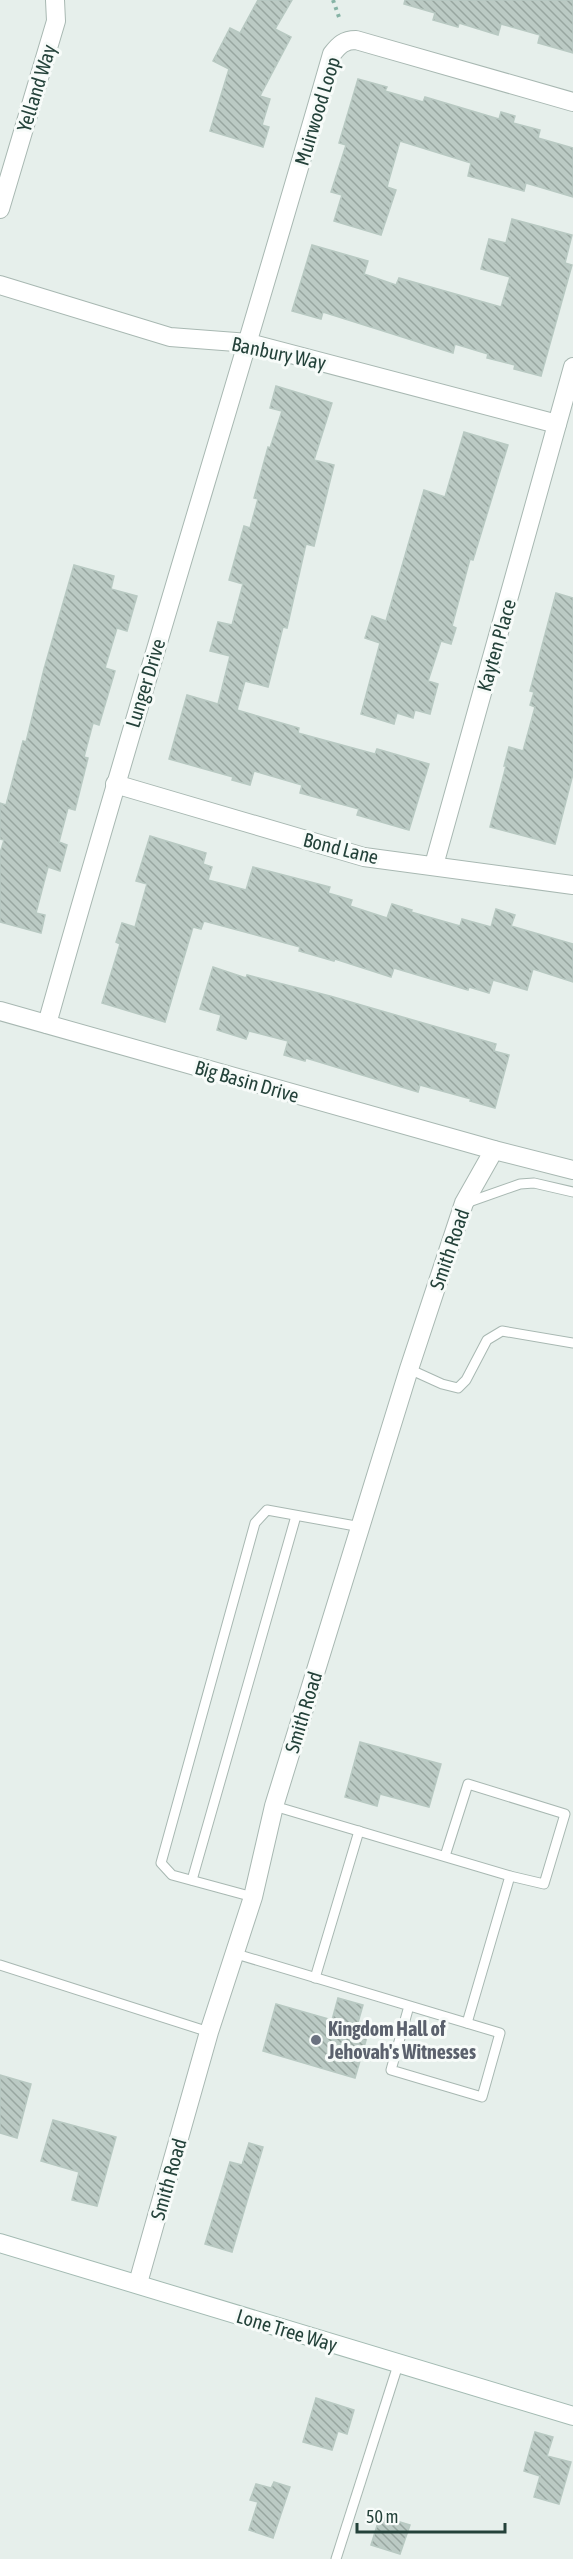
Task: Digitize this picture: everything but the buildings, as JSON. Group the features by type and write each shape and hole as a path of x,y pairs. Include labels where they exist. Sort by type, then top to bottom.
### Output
{"street":[{"name":"Yelland Way","path":"0,209 56,21 55,0"},
{"name":"Muirwood Loop","path":"249,343 332,54 339,45 348,40 356,40 573,102"},
{"name":"Banbury Way","path":"0,285 170,337 249,343 557,424"},
{"name":"Lunger Drive","path":"47,1024 115,784 249,343"},
{"path":"557,424 573,367"},
{"name":"Kayten Place","path":"434,865 557,424"},
{"name":"Bond Lane","path":"115,784 364,857 573,885"},
{"name":"Big Basin Drive","path":"0,1011 494,1150 573,1170"},
{"name":"Smith Road","path":"138,2283 233,1953 253,1897 274,1806 409,1369 464,1203 494,1150"},
{"name":"Lone Tree Way","path":"0,2243 573,2416"}],"lane":[{"path":"464,1203 527,1183 573,1192"},
{"path":"409,1369 442,1384 458,1388 466,1380 487,1340 502,1331 573,1343"},
{"path":"253,1897 172,1875 161,1863 255,1523 267,1510 361,1527"},
{"path":"192,1880 296,1516"},
{"path":"274,1806 510,1876 544,1884 564,1814 468,1784 445,1856"},
{"path":"315,1978 359,1831"},
{"path":"467,2023 510,1876"},
{"path":"233,1953 500,2033 482,2097 391,2070 409,2006"},
{"path":"0,1965 210,2032"},
{"path":"336,2559 398,2365"}],"path":[{"path":"333,0 340,20"}],"place":[{"name":"Kingdom Hall of Jehovah's Witnesses","path":"316,2040"}]}
